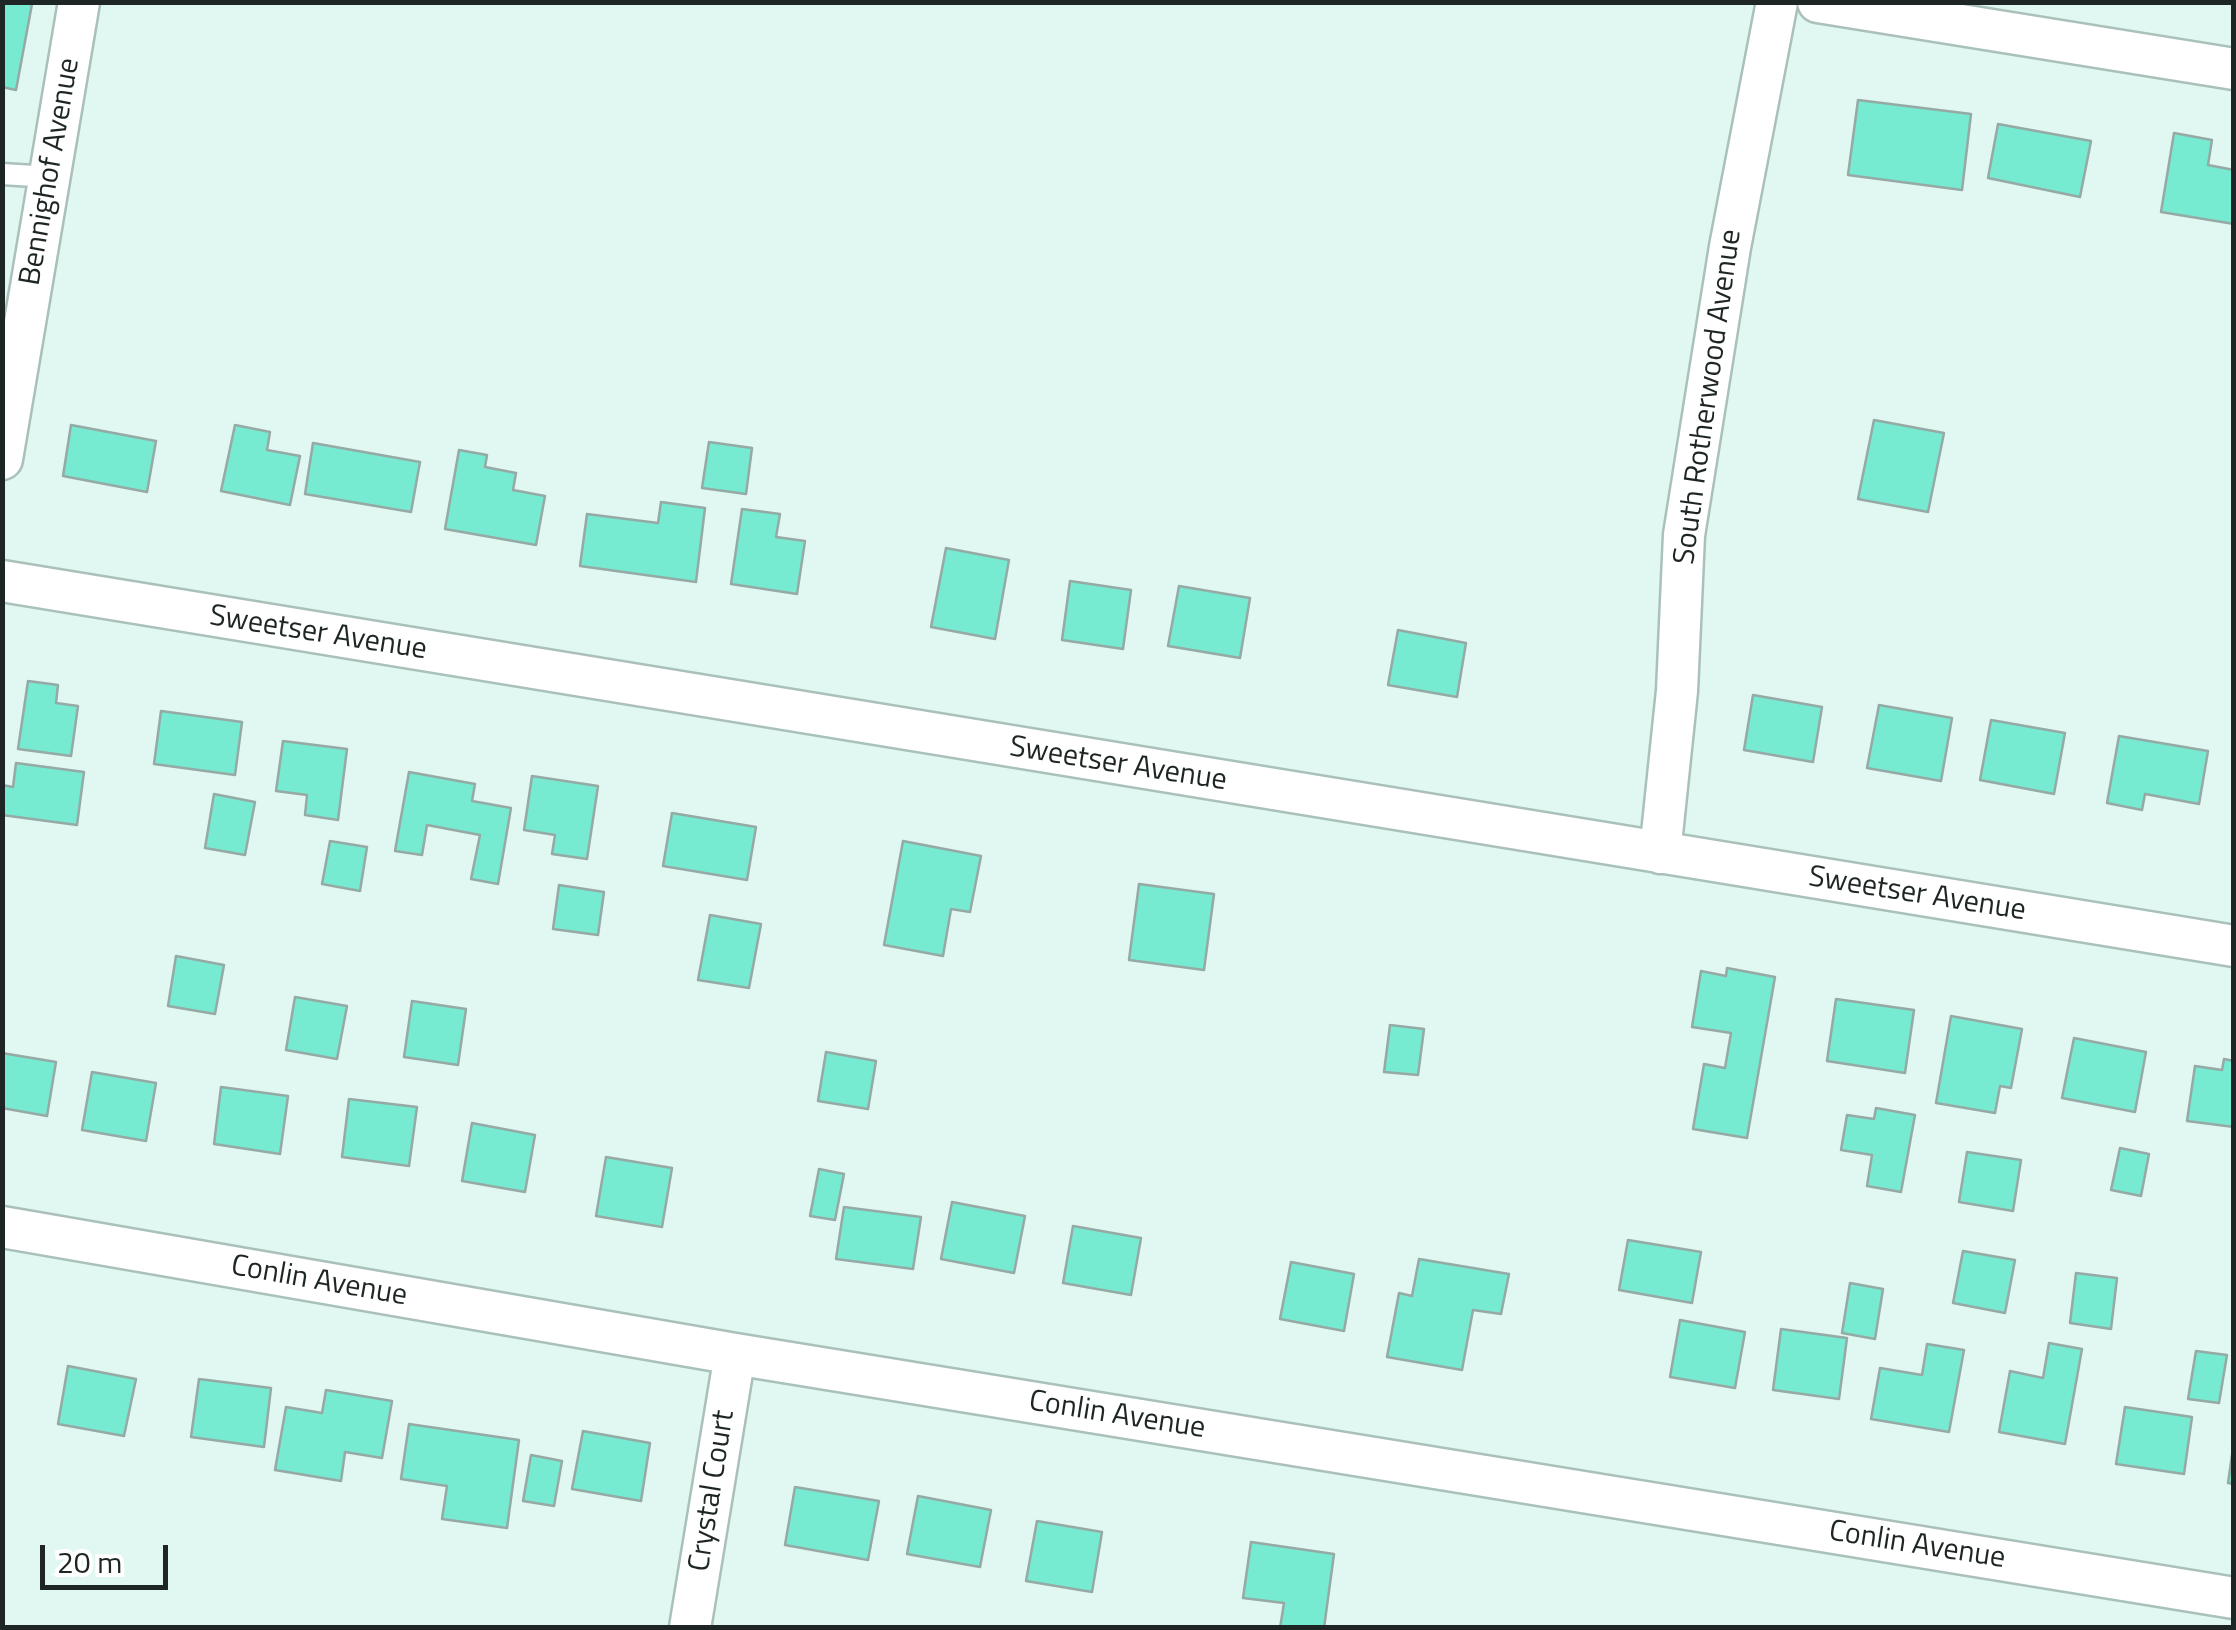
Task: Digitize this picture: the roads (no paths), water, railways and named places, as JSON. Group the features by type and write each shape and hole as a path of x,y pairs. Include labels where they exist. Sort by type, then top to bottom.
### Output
{"street":[{"name":"Bennighof Avenue","path":"2,459 79,2"},
{"name":"South Rotherwood Avenue","path":"1660,854 1677,690 1684,535 1730,248 1777,2"},
{"path":"1818,2 2234,69"},
{"name":"Sweetser Avenue","path":"2,581 2234,946"},
{"name":"Conlin Avenue","path":"2,1227 735,1354 2234,1598"},
{"name":"Crystal Court","path":"690,1628 735,1354"}],"lane":[{"path":"2,174 50,177"}]}
